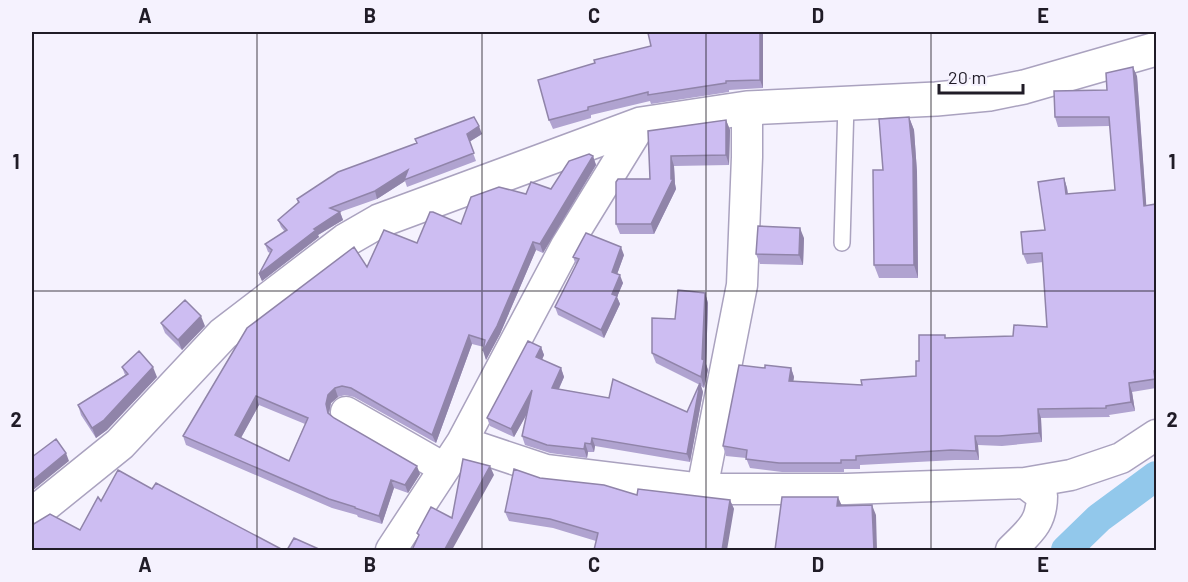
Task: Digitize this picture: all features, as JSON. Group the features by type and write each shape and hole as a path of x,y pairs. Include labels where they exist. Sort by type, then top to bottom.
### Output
{"street":[{"path":"32,515 120,444 223,334 362,230 379,220 641,124 747,108 989,94 1024,87 1156,49"},
{"path":"702,489 742,285 747,108"},
{"path":"391,550 462,442 566,246 641,124"},
{"path":"346,412 444,468"},
{"path":"462,442 546,470 702,489 846,489 1025,483 1071,475 1121,458 1156,435"},
{"path":"1011,550 1032,530 1042,508 1042,496 1025,483"}],"lane":[{"path":"842,243 846,104"}],"building":[{"path":"760,32 760,80 726,81 726,83 648,95 648,92 588,107 588,110 549,120 538,80 595,63 594,60 651,46 648,33"},
{"path":"1133,67 1144,206 1156,204 1156,371 1154,371 1155,379 1129,383 1131,402 1106,406 1106,408 1038,409 1039,433 975,436 976,451 951,450 856,456 856,460 841,460 841,463 779,463 746,459 747,450 723,446 739,365 791,368 789,381 862,385 861,380 916,376 916,361 919,361 919,335 945,335 945,338 1013,336 1014,325 1047,327 1042,253 1023,254 1021,232 1045,230 1038,182 1064,178 1066,194 1115,190 1109,117 1055,117 1054,91 1107,90 1106,73"},
{"path":"474,117 479,126 467,134 474,153 404,180 408,170 375,191 330,208 340,212 314,229 316,230 259,274 272,250 265,244 287,230 278,220 299,202 297,199 338,172 417,143 415,139"},
{"path":"909,117 913,159 914,265 874,265 873,170 883,170 879,119"},
{"path":"726,120 726,155 671,156 671,179 673,179 651,224 616,224 616,182 618,179 650,179 648,131"},
{"path":"589,154 593,156 540,244 533,242 497,326 483,351 485,340 469,335 432,435 351,388 342,386 335,388 328,395 326,404 328,413 334,418 417,466 405,485 391,480 379,516 329,499 183,436 247,328 354,247 367,267 384,230 417,243 430,212 461,224 471,197 499,187 526,194 531,182 551,189 569,161","holes":["256,396 308,418 289,461 235,435"]},
{"path":"758,226 800,228 799,255 756,254"},
{"path":"586,233 621,247 612,272 620,275 612,294 617,296 601,330 555,307 579,259 573,257"},
{"path":"678,290 705,293 702,359 704,360 701,377 652,353 652,318 675,319"},
{"path":"185,300 201,316 178,340 161,323"},
{"path":"528,341 541,347 536,357 561,368 552,388 609,398 613,379 687,412 700,383 687,454 592,438 591,444 585,443 584,449 547,445 522,436 532,390 511,429 487,418"},
{"path":"139,351 153,367 104,420 92,428 78,405 128,374 122,367"},
{"path":"56,439 66,453 32,481 32,457"},
{"path":"463,459 490,466 445,549 449,550 412,550 419,535 417,533 431,507 452,518"},
{"path":"514,469 540,478 604,485 637,495 638,489 730,500 722,550 594,550 598,533 550,519 505,512"},
{"path":"118,470 152,489 156,483 283,550 32,550 32,525 50,514 80,530 98,497 101,501"},
{"path":"782,497 838,497 837,506 872,505 874,550 775,550"},
{"path":"294,538 321,550 287,550"}],"waterway":[{"path":"1066,550 1099,518 1156,476"}]}
